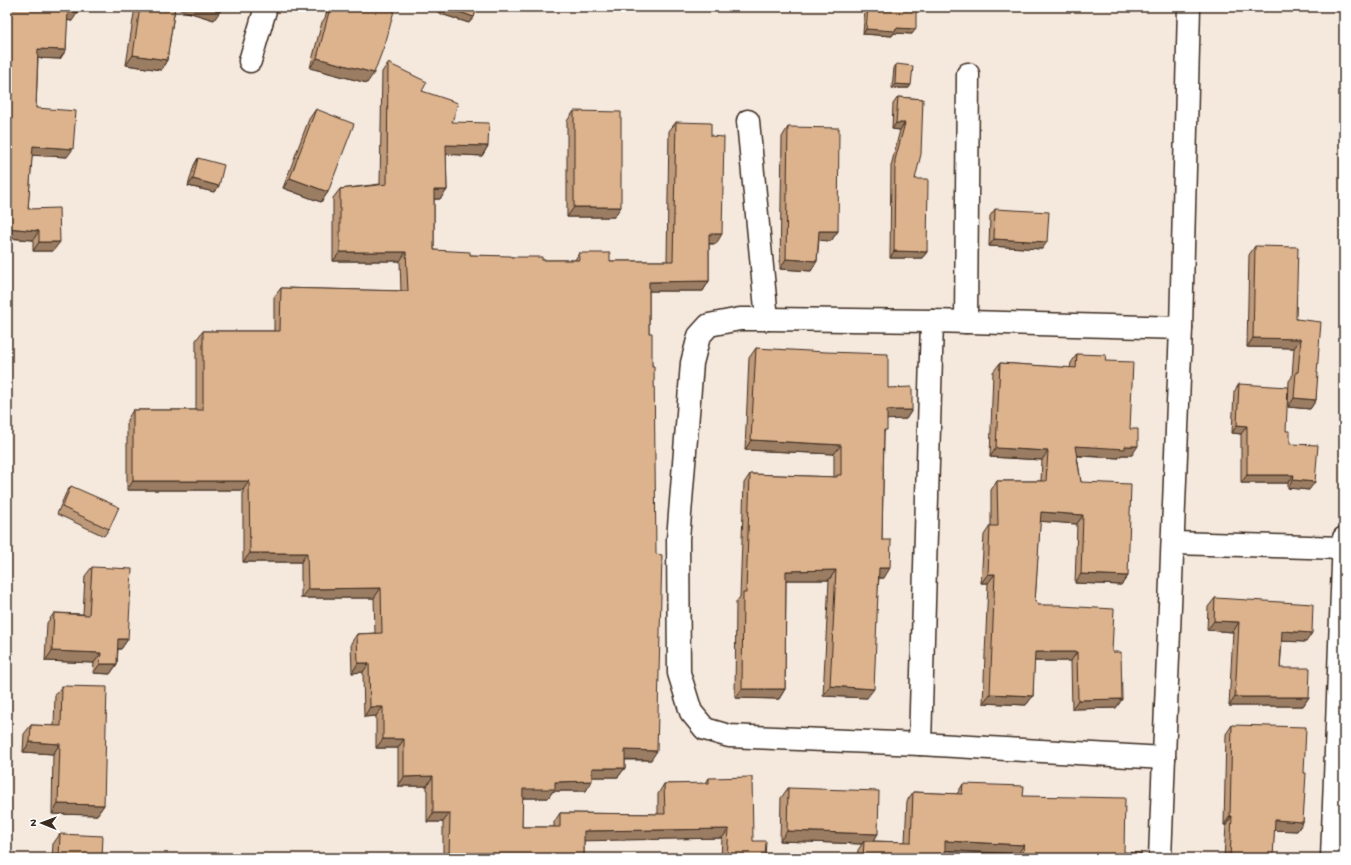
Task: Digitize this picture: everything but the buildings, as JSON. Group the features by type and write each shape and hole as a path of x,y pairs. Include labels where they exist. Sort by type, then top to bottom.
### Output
{"street":[{"path":"250,61 266,7"},
{"path":"1160,858 1181,328 1189,7"},
{"path":"966,322 968,74"},
{"path":"748,121 767,320"},
{"path":"1164,758 920,744 729,736 705,729 691,712 679,673 678,539 692,363 699,336 709,325 740,319 932,321 1181,328"},
{"path":"920,744 932,321"},
{"path":"1173,543 1344,543 1340,766 1332,858"}]}
